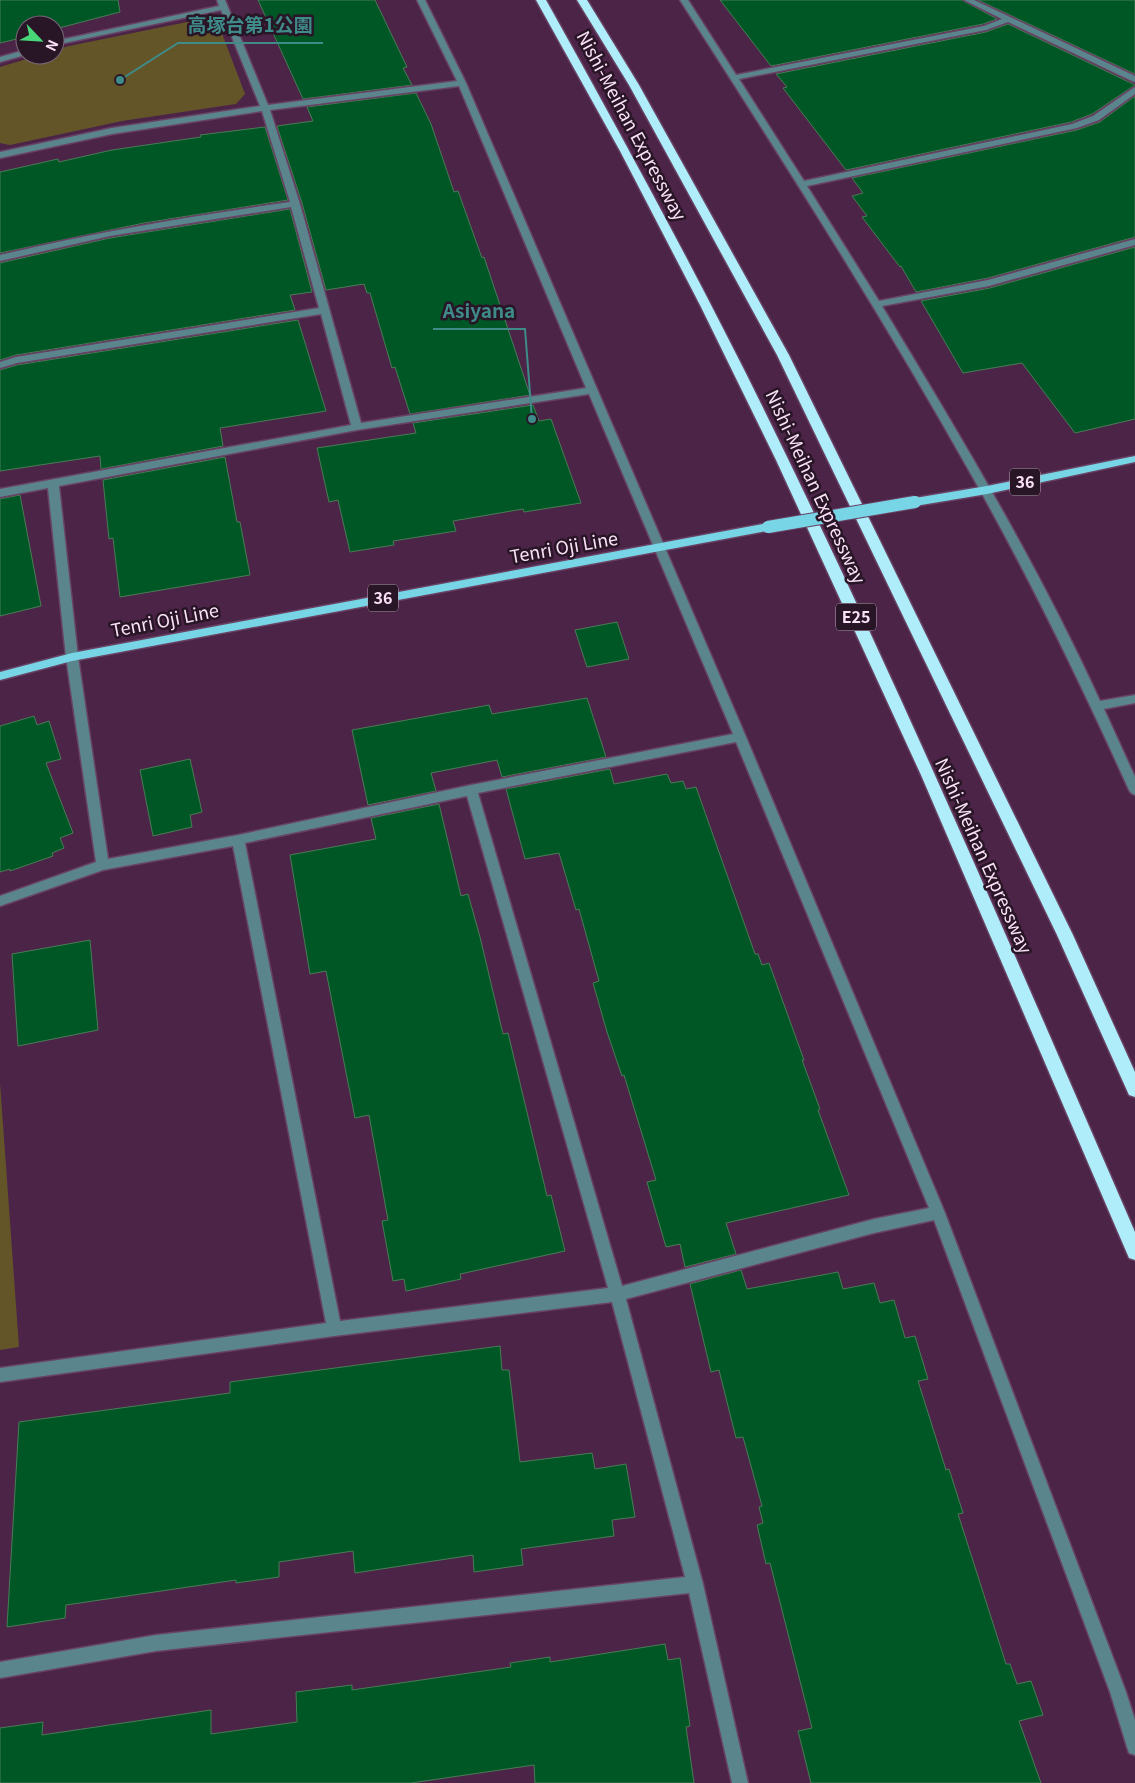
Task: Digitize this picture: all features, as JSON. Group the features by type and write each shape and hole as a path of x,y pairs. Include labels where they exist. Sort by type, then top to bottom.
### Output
{"highway":[{"name":"Nishi-Meihan Expressway","path":"541,0 593,91 754,401 869,644 1135,1252"},
{"name":"Nishi-Meihan Expressway","path":"582,0 634,85 783,355 1065,935 1135,1090"}],"main road":[{"name":"Tenri Oji Line","path":"0,676 72,657 768,528 987,490 1135,460"}],"street":[{"path":"422,0 462,82 740,737 938,1213 1118,1692 1135,1747"},
{"path":"684,0 878,304 987,490 1099,706 1135,790"},
{"path":"968,0 1135,79"},
{"path":"65,41 222,3 265,108 295,204 357,427"},
{"path":"734,78 986,28 1009,19"},
{"path":"0,60 15,55"},
{"path":"0,155 112,131 265,108 462,82"},
{"path":"802,184 1074,126 1096,118 1135,90"},
{"path":"0,258 70,240 167,222 295,204"},
{"path":"878,304 989,283 1135,242"},
{"path":"0,365 16,360 324,310"},
{"path":"0,493 357,427 592,390"},
{"path":"53,483 72,657 103,865"},
{"path":"1099,706 1135,699"},
{"path":"0,902 103,865 238,840 471,790 740,737"},
{"path":"471,790 617,1294 694,1584 740,1783"},
{"path":"238,840 334,1329"},
{"path":"0,1375 334,1329 617,1294 874,1226 938,1213"},
{"path":"0,1670 156,1643 694,1584"}],"shaded area":[{"path":"202,19 218,23 245,94 236,104 122,121 10,145 0,143 0,67 15,62 15,65 65,65 65,47"},
{"path":"0,1083 19,1347 0,1350"}],"building":[{"path":"0,0 118,0 120,12 65,26 65,15 15,15 15,39 0,43"},
{"path":"258,0 375,0 407,67 403,68 412,85 303,99"},
{"path":"720,0 962,0 997,19 983,24 771,66"},
{"path":"978,0 1135,0 1135,74"},
{"path":"1008,24 1135,85 1092,114 1071,122 846,170 783,88 787,87 776,74 986,32"},
{"path":"416,93 431,124 454,192 458,191 482,258 484,257 530,395 410,414 395,367 392,368 370,293 367,293 364,284 326,290 302,203 277,126 313,121 307,107"},
{"path":"1135,96 1135,237 988,278 916,292 901,266 862,217 867,216 852,196 863,193 852,178 1077,130 1100,122"},
{"path":"265,127 288,200 144,223 0,253 0,172 58,159 59,162 112,150 201,137 200,135"},
{"path":"290,209 312,292 290,295 295,310 16,355 0,360 0,263 110,238"},
{"path":"1135,247 1135,419 1075,433 1022,363 963,373 921,301 990,288"},
{"path":"298,320 326,411 220,428 223,446 101,469 100,456 0,471 0,370 17,365"},
{"path":"533,405 539,421 551,419 581,503 524,512 523,509 453,521 456,531 393,541 394,545 350,552 338,500 329,502 317,448 416,433 413,423"},
{"path":"225,457 237,522 240,522 250,575 120,597 113,538 109,539 103,480"},
{"path":"20,495 41,606 0,616 0,499"},
{"path":"617,622 629,659 587,667 575,630"},
{"path":"587,698 606,757 502,777 497,760 431,773 436,791 368,805 352,730 489,705 492,714"},
{"path":"34,716 37,725 49,721 61,759 46,763 73,833 60,838 64,848 52,853 53,856 10,871 10,869 0,872 0,726"},
{"path":"190,759 202,812 190,815 192,827 153,836 140,770"},
{"path":"610,769 614,784 667,774 671,783 683,781 686,789 696,787 755,954 758,954 762,965 769,963 804,1060 802,1060 820,1109 818,1110 849,1195 726,1223 736,1254 685,1267 680,1244 666,1247 647,1182 656,1180 624,1075 622,1076 607,1032 593,983 599,981 579,909 576,910 559,853 525,859 506,789"},
{"path":"439,804 461,896 468,894 503,1034 508,1033 547,1196 551,1195 565,1251 460,1274 461,1279 406,1291 404,1279 393,1281 382,1221 388,1220 369,1115 355,1118 326,971 310,974 290,855 376,839 371,818"},
{"path":"90,940 98,1030 18,1046 12,954"},
{"path":"741,1270 747,1289 838,1272 843,1289 874,1283 880,1303 894,1300 905,1338 915,1336 928,1379 918,1381 946,1470 949,1469 963,1513 958,1514 1006,1664 1010,1664 1017,1684 1031,1681 1043,1715 1019,1721 1041,1783 811,1783 798,1731 812,1728 770,1563 766,1564 757,1525 763,1523 759,1507 762,1506 743,1437 736,1438 719,1370 711,1372 690,1284"},
{"path":"500,1346 502,1370 509,1370 520,1462 592,1453 595,1469 626,1464 635,1517 612,1520 614,1536 521,1549 523,1565 474,1572 473,1555 355,1573 353,1551 279,1562 279,1577 236,1583 236,1580 66,1605 65,1618 7,1627 19,1422 230,1393 230,1382"},
{"path":"665,1644 668,1660 680,1658 690,1726 686,1727 694,1783 535,1783 534,1765 411,1783 0,1783 0,1728 43,1722 42,1735 211,1710 211,1734 297,1722 296,1692 352,1685 352,1690 511,1667 510,1663 550,1657 550,1662"}],"place":[{"name":"高塚台第1公園","path":"120,80"},
{"name":"Asiyana","path":"532,419"}]}
